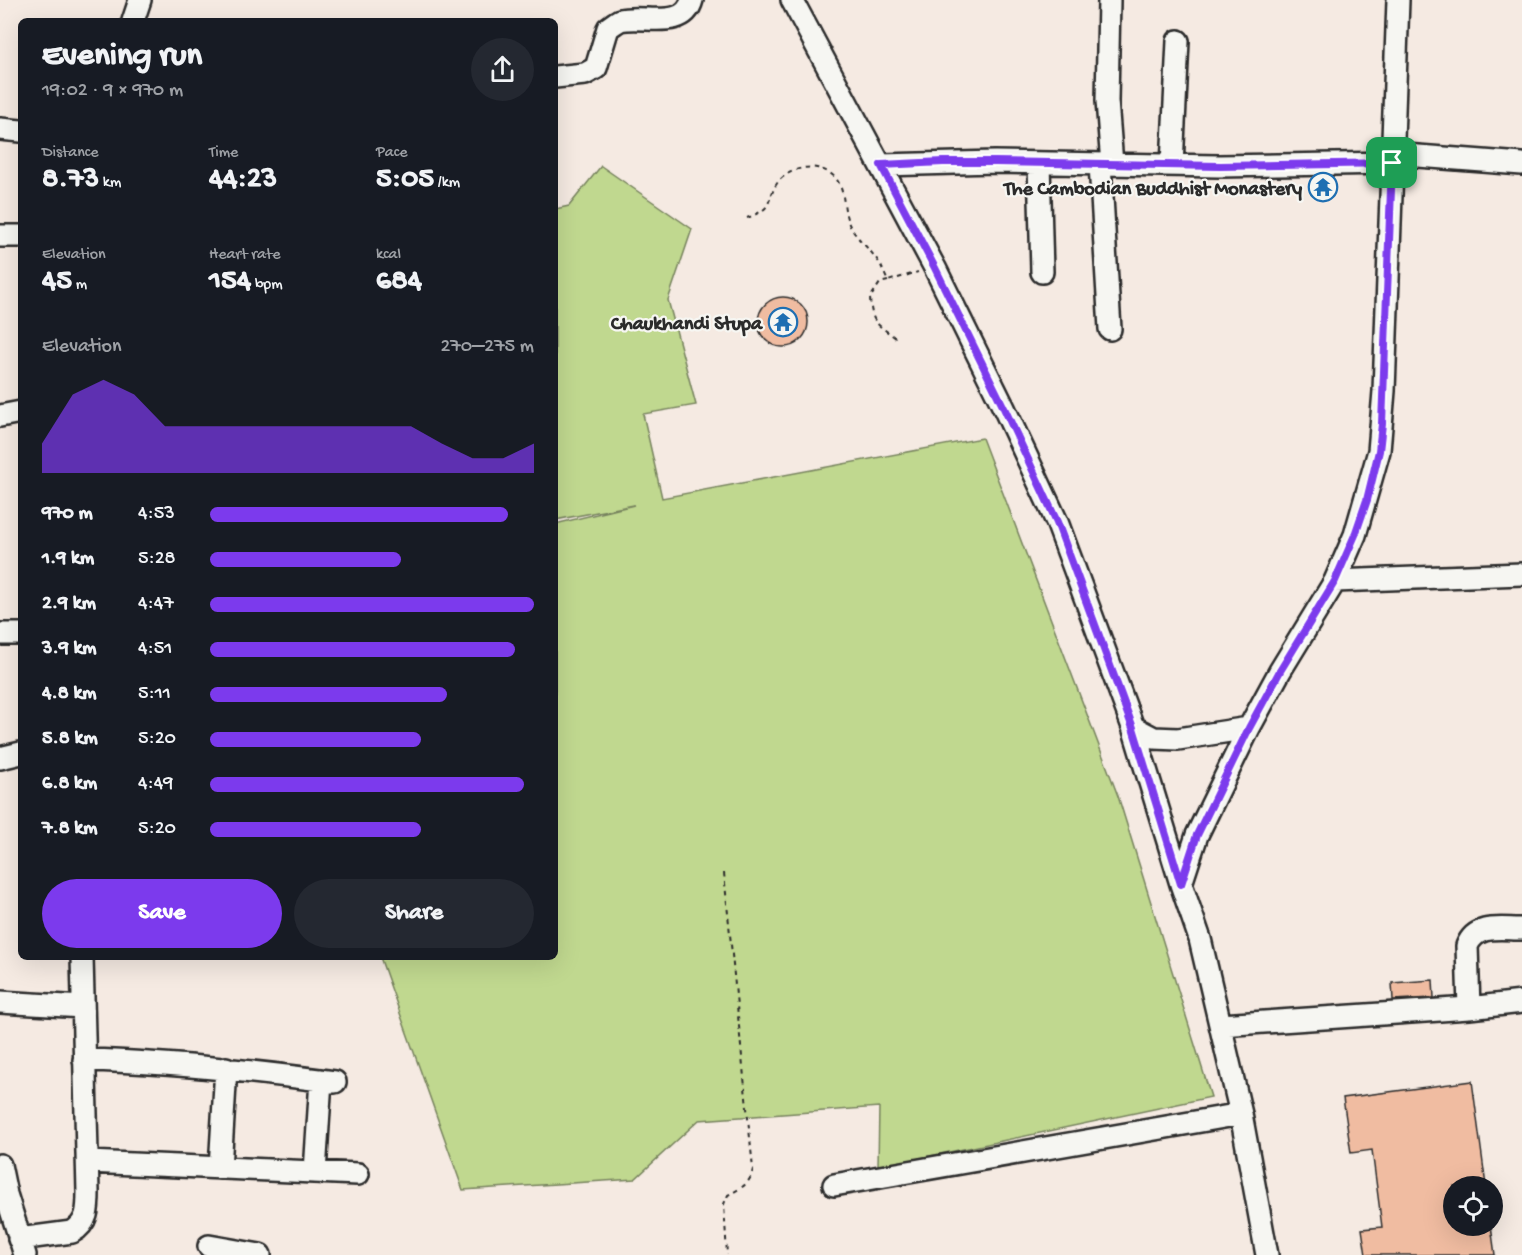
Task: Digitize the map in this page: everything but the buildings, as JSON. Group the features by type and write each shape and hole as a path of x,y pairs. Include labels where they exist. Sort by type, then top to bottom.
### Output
{"street":[{"path":"558,77 585,74 596,68 608,28 620,21 668,19 681,16 690,9 692,0"},
{"path":"792,0 935,268 1057,522 1133,728 1200,939 1241,1114 1267,1255"},
{"path":"1108,0 1106,164 1110,329"},
{"path":"1181,884 1197,835 1249,728 1280,671 1335,581 1355,535 1379,451 1384,391 1398,0"},
{"path":"1172,165 1178,41"},
{"path":"0,129 18,130"},
{"path":"881,165 943,162 1172,165 1392,159 1522,164"},
{"path":"1039,163 1042,272"},
{"path":"0,236 18,236"},
{"path":"0,416 18,413"},
{"path":"1335,581 1522,574"},
{"path":"0,634 18,634"},
{"path":"1133,728 1154,738 1178,739 1249,728"},
{"path":"0,758 18,754"},
{"path":"1469,1008 1467,946 1470,937 1478,931 1488,929 1522,929"},
{"path":"0,1166 3,1194 22,1247 63,1234 78,1228 83,1223 88,1207 88,1162 82,960"},
{"path":"0,1002 83,1007"},
{"path":"1221,1025 1469,1008 1522,1002"},
{"path":"84,1059 226,1068 328,1081 315,1172"},
{"path":"220,1168 226,1068"},
{"path":"834,1185 1241,1114"},
{"path":"88,1162 358,1174"},
{"path":"209,1246 260,1255"}],"path":[{"path":"747,218 767,206 774,186 786,174 811,167 820,168 838,180 842,188 849,224 863,246 880,264 888,281"},
{"path":"897,339 872,319 870,298 880,283 935,268"},
{"path":"724,873 753,1169 746,1186 728,1195 724,1204 727,1255"}],"green space":[{"path":"601,166 692,229 668,300 696,405 643,414 662,498 982,438 1118,796 1211,1097 878,1167 879,1107 699,1120 635,1179 463,1190 381,960 558,960 558,523 634,505 558,519 558,208 569,206"}],"place":[{"name":"The Cambodian Buddhist Monastery","path":"1323,187"},
{"name":"Chaukhandi Stupa","path":"783,322"}],"route":[{"path":"943,162 1220,166 1392,163 1382,424 1379,451 1367,500 1335,581 1280,671 1249,728 1197,835 1181,884 1133,728 1057,522 935,268 881,165 943,162"}]}
